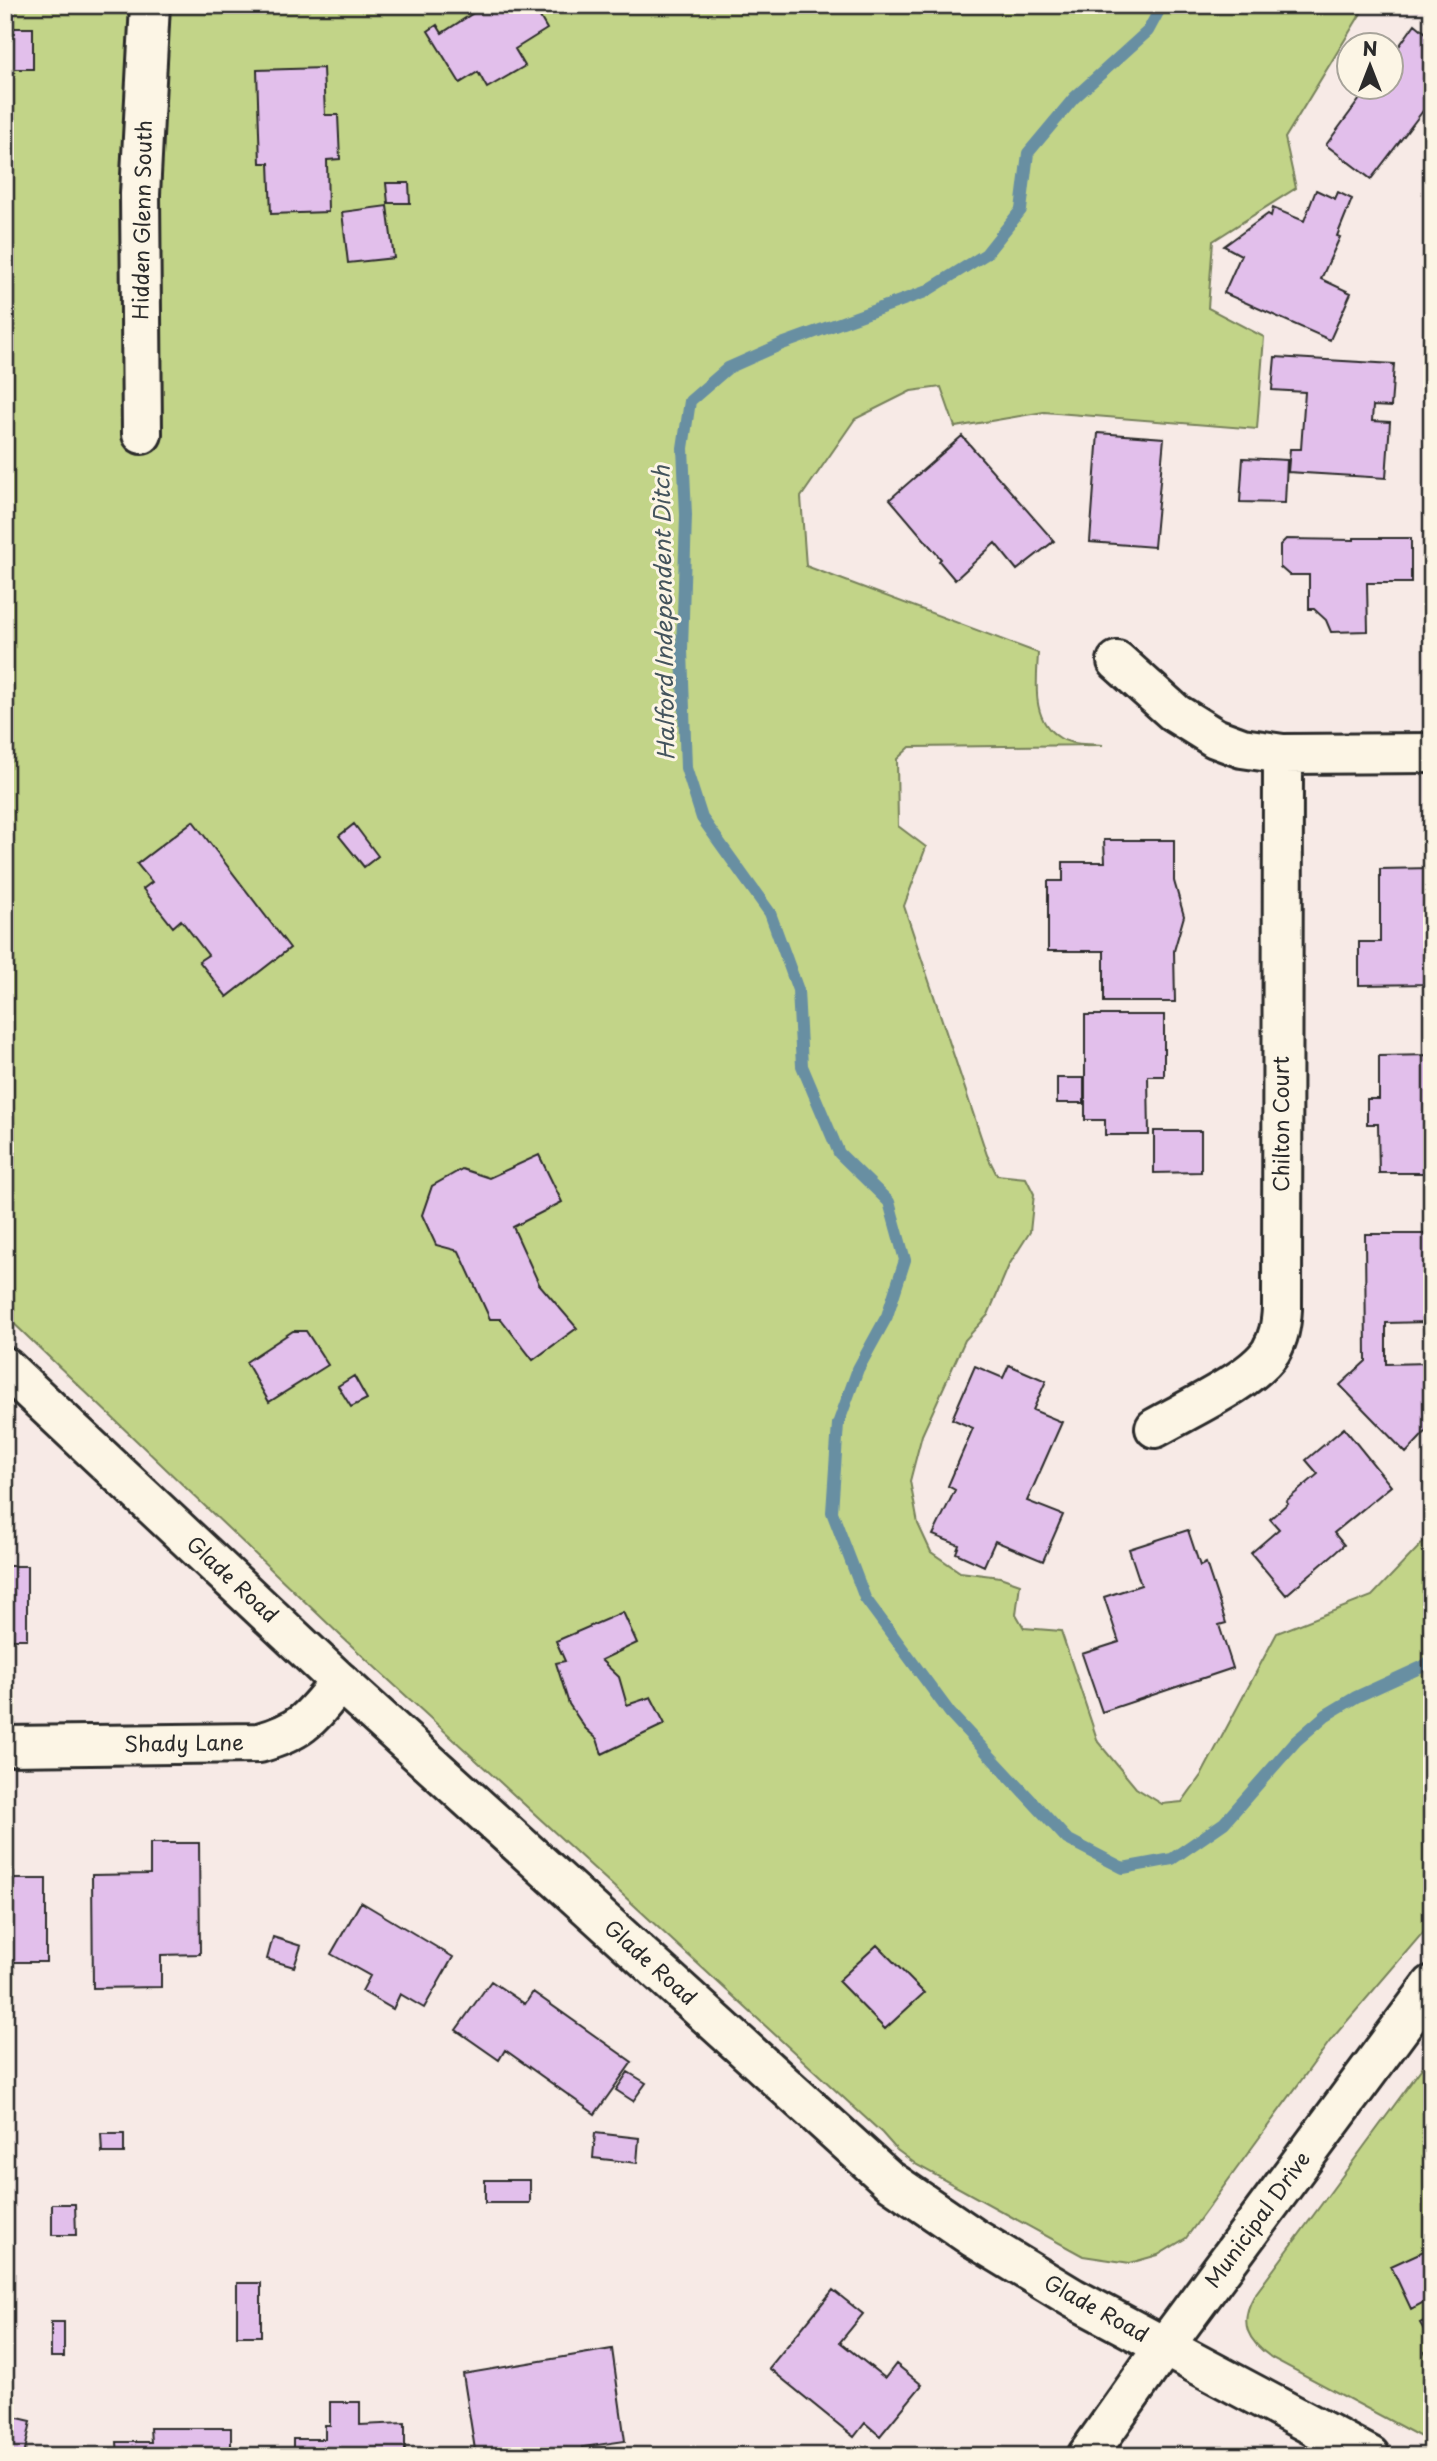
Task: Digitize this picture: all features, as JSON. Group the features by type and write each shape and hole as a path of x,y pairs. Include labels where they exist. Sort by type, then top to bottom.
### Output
{"street":[{"name":"Hidden Glenn South","path":"142,434 140,194 150,5"},
{"path":"1117,662 1175,713 1215,738 1242,748 1283,754 1432,753"},
{"name":"Chilton Court","path":"1154,1428 1259,1365 1270,1352 1280,1331 1283,754"},
{"name":"Glade Road","path":"5,1367 340,1682 889,2179 1007,2258 1073,2298 1370,2456"},
{"name":"Shady Lane","path":"5,1746 259,1743 286,1735 307,1721 340,1682"},
{"name":"Municipal Drive","path":"1087,2456 1164,2347 1432,1985"}],"green space":[{"path":"5,5 1366,5 1350,32 1336,32 1336,54 1285,138 1296,188 1213,241 1208,308 1264,337 1257,429 1044,412 955,427 941,387 911,391 855,419 801,497 806,566 1038,653 1037,700 1050,730 1070,742 1103,745 910,747 897,759 898,826 926,847 904,906 987,1155 997,1175 1026,1178 1034,1194 1030,1232 1009,1265 988,1315 965,1340 922,1435 910,1481 918,1524 931,1552 960,1572 1000,1577 1020,1584 1016,1614 1024,1628 1061,1631 1098,1742 1136,1788 1162,1804 1182,1802 1202,1774 1277,1633 1372,1596 1432,1533 1432,1922 1330,2041 1186,2238 1158,2255 1130,2263 1083,2256 917,2165 897,2150 882,2133 342,1637 5,1315"},
{"path":"1432,2054 1432,2443 1272,2358 1257,2345 1246,2323 1254,2296"}],"building":[{"path":"480,5 533,5 547,29 515,49 525,66 487,88 478,72 460,83 428,31 437,25 442,33 481,8"},
{"path":"1415,24 1432,38 1432,99 1371,179 1326,145 1358,102 1406,102 1406,37"},
{"path":"5,28 33,28 33,69 5,69"},
{"path":"323,68 325,115 338,115 340,159 327,160 328,212 271,214 269,163 260,163 257,70"},
{"path":"386,183 409,183 410,203 388,203"},
{"path":"1316,190 1335,199 1338,192 1352,199 1337,236 1340,237 1321,279 1351,293 1330,340 1224,293 1241,255 1224,246 1268,214 1271,216 1273,208 1304,221"},
{"path":"387,206 394,258 348,263 342,212"},
{"path":"1275,357 1394,364 1391,407 1373,406 1372,421 1390,422 1386,478 1288,472 1290,449 1301,449 1305,392 1272,390"},
{"path":"1098,433 1164,438 1154,547 1090,542"},
{"path":"962,436 1054,541 1017,570 995,543 955,580 939,561 941,559 890,499"},
{"path":"1243,458 1287,460 1285,503 1240,502"},
{"path":"1411,538 1411,583 1367,583 1368,631 1331,632 1326,620 1314,609 1309,609 1309,575 1289,575 1280,567 1280,545 1286,539"},
{"path":"193,821 290,948 227,997 199,961 208,955 181,920 173,927 143,889 152,882 137,864"},
{"path":"354,824 378,856 364,867 339,836"},
{"path":"1104,840 1174,840 1174,881 1184,916 1174,951 1175,1002 1104,1002 1104,951 1048,951 1048,881 1063,881 1063,862 1105,862"},
{"path":"1432,868 1432,984 1359,985 1359,942 1380,942 1380,869"},
{"path":"1085,1015 1164,1015 1164,1076 1148,1076 1149,1135 1105,1135 1105,1120 1085,1120"},
{"path":"1432,1055 1432,1173 1379,1173 1378,1124 1367,1124 1367,1099 1379,1099 1379,1056"},
{"path":"1057,1078 1084,1078 1084,1103 1057,1103"},
{"path":"1154,1131 1201,1131 1201,1172 1154,1173"},
{"path":"539,1155 562,1202 513,1227 539,1284 577,1328 533,1360 501,1319 490,1319 459,1251 436,1245 422,1215 432,1186 462,1169 489,1178"},
{"path":"1365,1234 1432,1234 1432,1425 1406,1453 1340,1385 1366,1361","holes":["1428,1322 1429,1363 1386,1364 1386,1323"]},
{"path":"293,1331 306,1331 328,1365 269,1402 246,1362"},
{"path":"1009,1365 1046,1381 1033,1410 1062,1422 1027,1501 1063,1515 1043,1561 995,1541 984,1566 956,1553 959,1545 933,1535 955,1490 948,1486 973,1428 952,1419 975,1366 1003,1378"},
{"path":"354,1376 367,1399 351,1407 338,1386"},
{"path":"1344,1428 1391,1486 1334,1533 1344,1545 1286,1595 1251,1553 1279,1529 1270,1519 1288,1503 1286,1501 1318,1474 1306,1460"},
{"path":"1188,1530 1200,1566 1206,1563 1226,1623 1219,1625 1233,1668 1102,1712 1082,1654 1119,1642 1104,1597 1141,1585 1129,1549"},
{"path":"5,1566 27,1566 27,1639 5,1639"},
{"path":"623,1612 637,1643 601,1660 619,1677 627,1705 651,1697 665,1724 602,1754 597,1739 585,1728 569,1704 556,1663 565,1661 556,1641"},
{"path":"150,1843 199,1843 200,1954 161,1955 161,1987 93,1988 92,1875 150,1874"},
{"path":"5,1872 14,1872 14,1879 46,1879 46,1962 5,1962"},
{"path":"361,1902 453,1957 424,2008 400,1994 393,2009 362,1991 370,1976 331,1954"},
{"path":"273,1937 301,1946 294,1967 267,1959"},
{"path":"877,1945 924,1993 885,2029 838,1981"},
{"path":"491,1981 525,2004 533,1992 632,2062 595,2114 505,2050 499,2060 456,2030"},
{"path":"628,2072 646,2083 633,2101 616,2090"},
{"path":"595,2133 639,2138 637,2163 593,2158"},
{"path":"101,2134 124,2134 124,2153 102,2153"},
{"path":"485,2180 530,2180 530,2203 485,2203"},
{"path":"52,2204 75,2204 76,2235 52,2235"},
{"path":"1428,2249 1432,2256 1432,2298 1411,2309 1391,2266"},
{"path":"237,2283 261,2283 261,2336 237,2336"},
{"path":"833,2290 863,2314 840,2342 885,2378 896,2364 922,2385 880,2436 865,2423 854,2437 769,2368"},
{"path":"1432,2317 1432,2344 1420,2323"},
{"path":"51,2322 64,2322 64,2357 51,2357"},
{"path":"1432,2348 1432,2366 1425,2352"},
{"path":"612,2349 625,2441 583,2447 584,2456 476,2456 463,2374"},
{"path":"330,2402 360,2402 360,2425 405,2423 405,2456 286,2456 286,2452 293,2452 293,2439 325,2439 325,2425 330,2425"},
{"path":"5,2415 31,2421 24,2456 5,2456"},
{"path":"150,2428 231,2428 231,2456 112,2456 118,2455 117,2442 151,2442"}],"waterway":[{"name":"Halford Independent Ditch","path":"1162,5 1148,31 1074,98 1028,153 1021,210 986,254 925,292 782,344 728,368 690,401 683,448 686,515 682,650 686,768 702,818 770,913 798,990 802,1066 839,1153 889,1202 905,1260 887,1316 858,1369 838,1424 832,1512 865,1598 950,1713 1067,1839 1123,1868 1172,1859 1224,1823 1296,1741 1326,1715 1356,1697 1424,1666 1432,1659"}]}
